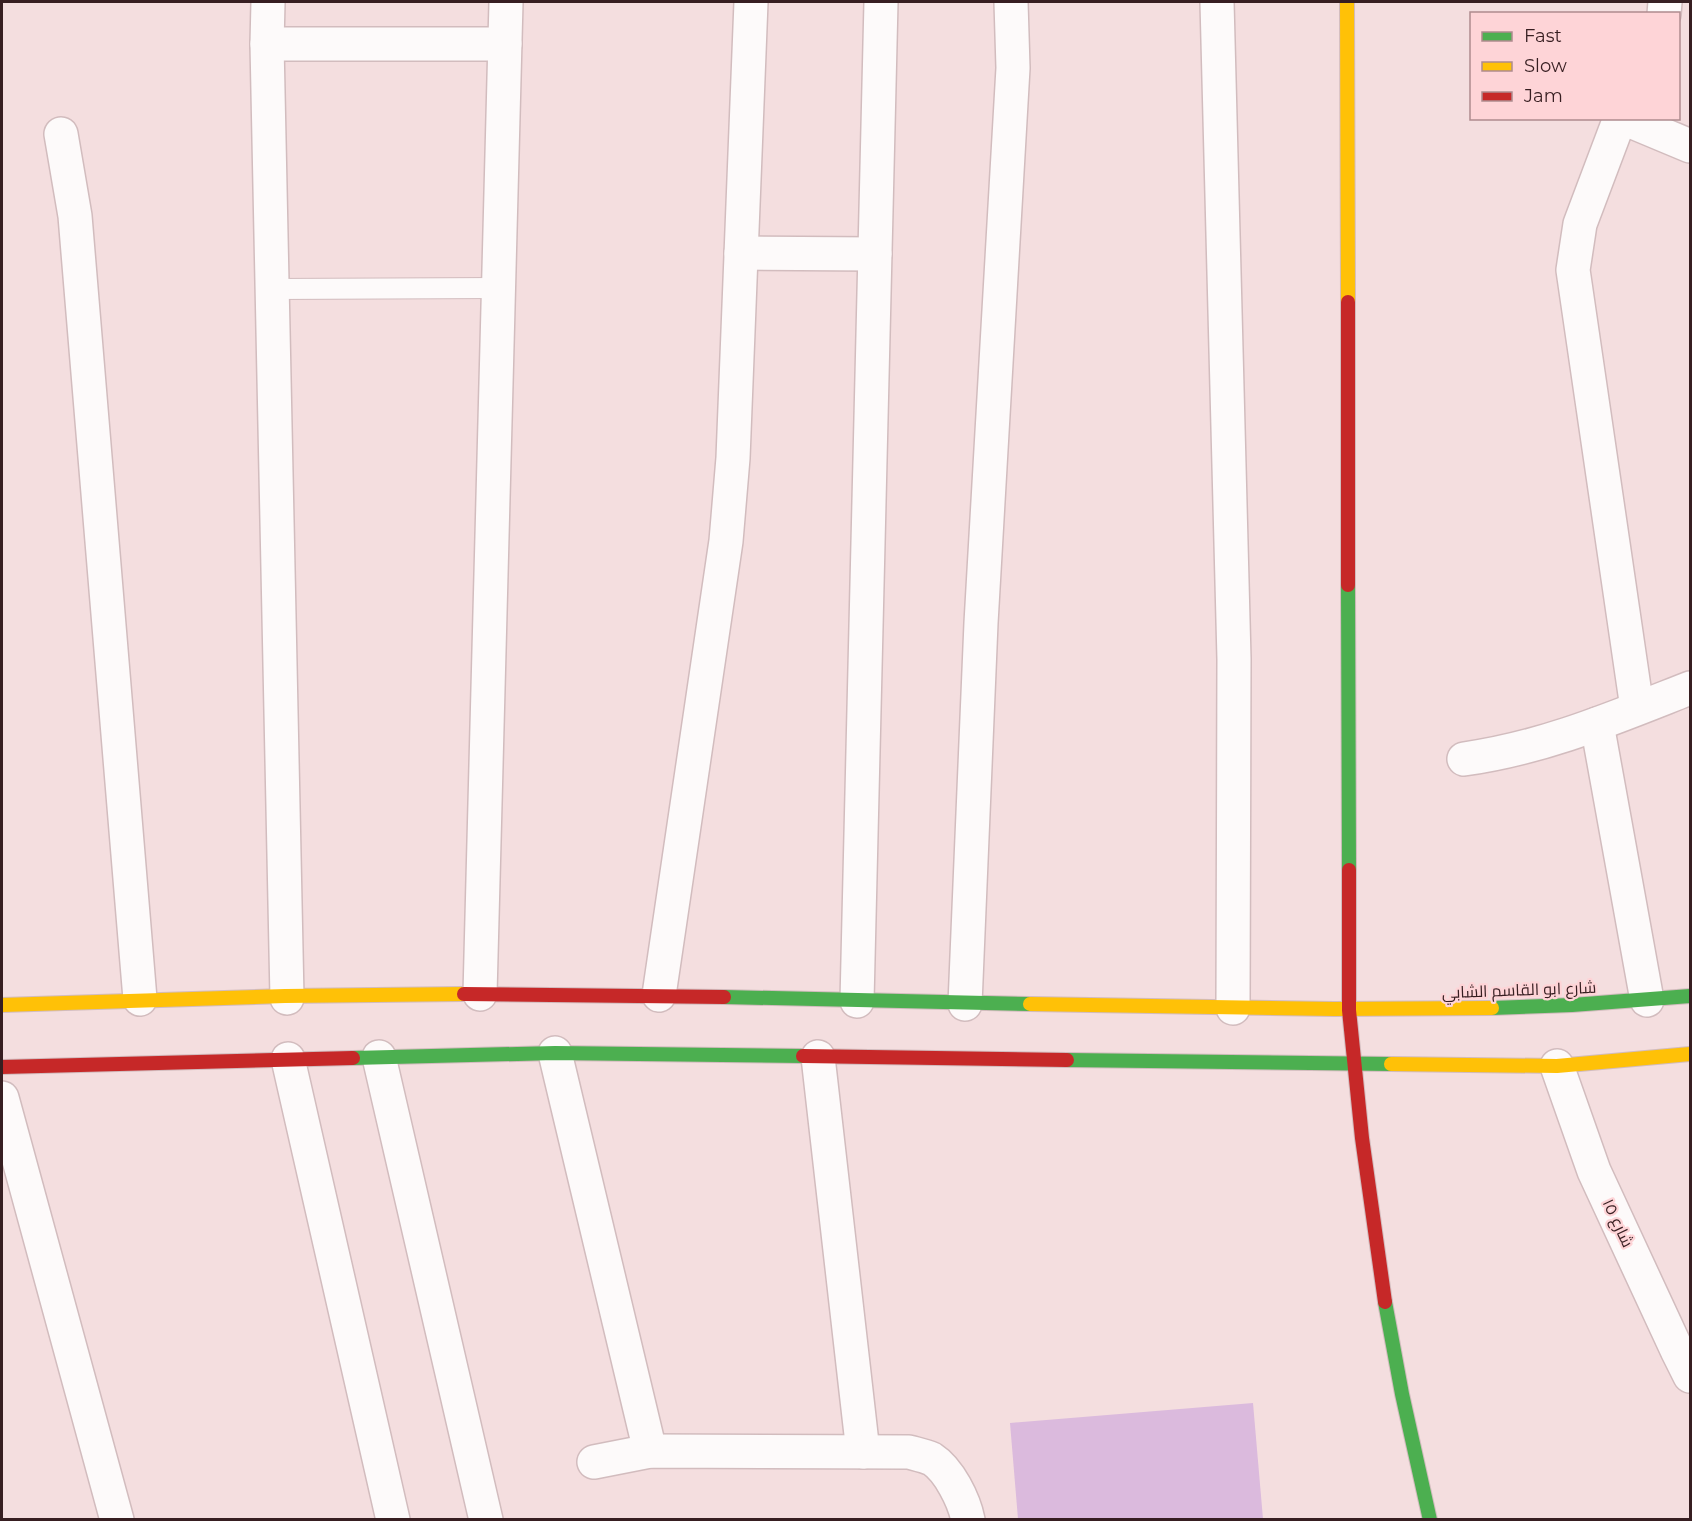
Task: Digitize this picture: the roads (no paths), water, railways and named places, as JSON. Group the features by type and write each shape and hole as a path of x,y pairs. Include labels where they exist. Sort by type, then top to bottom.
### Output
{"street":[{"path":"268,2 267,44 287,998"},
{"path":"480,994 506,2"},
{"path":"659,995 726,541 733,458 751,2"},
{"path":"857,1000 881,2"},
{"path":"965,1004 981,623 1013,68 1011,2"},
{"path":"1217,2 1234,659 1233,1008"},
{"path":"1347,2 1349,1010 1377,1256 1413,1451 1430,1520"},
{"path":"267,44 505,44"},
{"path":"1620,120 1580,224 1573,270 1637,708"},
{"path":"1626,120 1690,146"},
{"path":"61,134 75,216 140,999"},
{"path":"741,252 875,254"},
{"path":"1464,759 1503,754 1556,739 1690,688"},
{"path":"1597,724 1647,1000"},
{"name":"شارع ابو القاسم الشابي","path":"2,1005 140,999 480,994 659,995 965,1004 1349,1010 1527,1007 1690,996"},
{"path":"555,1053 650,1451"},
{"path":"2,1067 555,1053 1557,1066 1690,1054"},
{"path":"379,1057 486,1520"},
{"path":"818,1057 863,1452"},
{"path":"288,1059 393,1520"},
{"name":"شارع ١٥","path":"1557,1066 1594,1171 1690,1376"},
{"path":"2,1098 117,1520"},
{"path":"594,1462 650,1451 909,1452 932,1460 951,1480 965,1506 968,1520"}],"lane":[{"path":"273,289 499,288"}]}
